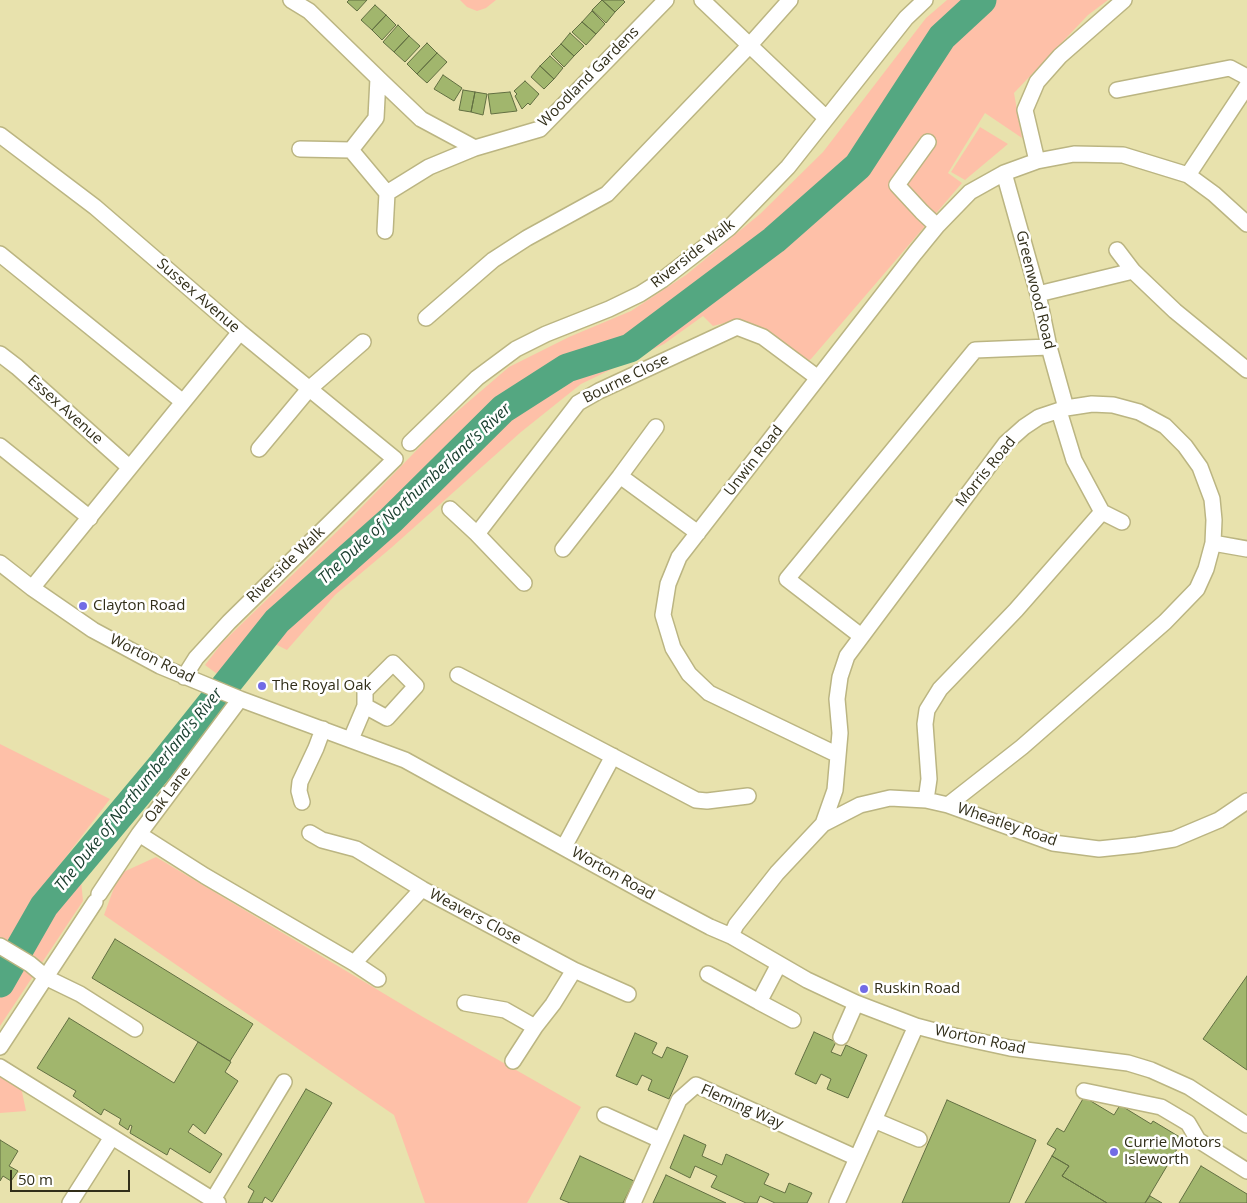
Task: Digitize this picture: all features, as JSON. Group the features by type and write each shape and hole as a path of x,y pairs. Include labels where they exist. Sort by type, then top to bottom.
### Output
{"street":[{"path":"291,0 309,11 421,119 475,148"},
{"name":"Woodland Gardens","path":"387,193 429,166 475,148 540,129 666,0"},
{"path":"702,0 826,118"},
{"path":"426,318 493,260 527,238 607,194 749,46 790,0"},
{"name":"Riverside Walk","path":"410,443 477,378 516,349 546,334 609,309 640,294 662,280 729,228 788,166 906,18 925,0"},
{"path":"1036,161 1025,110 1037,82 1060,56 1124,0"},
{"path":"1117,90 1230,68 1247,77"},
{"path":"351,150 376,118 378,78"},
{"path":"1188,175 1247,86"},
{"name":"Sussex Avenue","path":"0,135 95,207 240,332 395,458"},
{"path":"928,142 896,185 937,226"},
{"path":"300,149 351,150 387,193 385,231"},
{"name":"Unwin Road","path":"838,755 709,693 689,674 673,648 663,615 668,584 679,557 937,226 970,192 1004,173 1036,161 1074,154 1123,155 1188,175 1214,194 1247,224"},
{"name":"Greenwood Road","path":"1004,173 1038,294 1074,460 1102,512"},
{"path":"1117,250 1133,271 1176,311 1247,370"},
{"path":"0,254 183,402"},
{"path":"1038,294 1133,271"},
{"name":"Bourne Close","path":"477,534 578,403 599,391 737,327 763,336 818,378"},
{"path":"32,588 240,332"},
{"path":"259,449 310,390 363,342"},
{"path":"861,636 787,579 975,350 1049,347"},
{"name":"Essex Avenue","path":"0,354 129,467"},
{"name":"Morris Road","path":"838,755 840,733 837,699 840,677 847,656 1006,443 1039,417 1062,409 1092,404 1113,405 1139,412 1165,426 1185,446 1200,467 1212,499 1214,520 1213,543 1206,569 1197,589 1165,622 1022,747 948,805"},
{"path":"562,549 656,427"},
{"path":"0,446 90,518"},
{"name":"Riverside Walk","path":"184,677 196,658 229,622 395,458"},
{"path":"620,476 698,533"},
{"path":"450,509 524,583"},
{"path":"926,800 929,778 925,724 927,710 940,690 1016,610 1102,512 1122,522"},
{"path":"1213,543 1247,548"},
{"name":"Worton Road","path":"0,563 32,588 93,630 160,666 235,697 405,760 702,923 731,936 808,980 856,1003 916,1026 950,1035 1010,1048 1128,1063 1151,1070 1189,1087 1247,1125"},
{"path":"458,675 696,800 706,801 748,796"},
{"name":"Oak Lane","path":"0,1047 47,978 139,834 235,697"},
{"path":"351,739 365,706"},
{"path":"302,802 299,791 300,782 323,729"},
{"path":"731,936 736,925 777,873 823,824 835,790 838,755"},
{"path":"564,847 613,756"},
{"name":"Wheatley Road","path":"823,824 860,805 890,798 926,800 948,805 1053,843 1099,849 1174,839 1219,820 1247,801"},
{"path":"310,833 322,840 356,849 422,889"},
{"path":"139,834 213,881 354,963 378,979"},
{"name":"Weavers Close","path":"354,963 422,889 592,980 603,982 628,994"},
{"path":"0,946 34,967 47,978 80,994 135,1029"},
{"path":"759,1002 779,964"},
{"path":"513,1061 574,970"},
{"path":"708,974 793,1020"},
{"path":"465,1003 505,1010 534,1027"},
{"path":"840,1037 856,1003"},
{"path":"838,1203 916,1026"},
{"path":"0,1067 215,1202 284,1082"},
{"name":"Fleming Way","path":"633,1203 679,1100 696,1085 857,1158"},
{"path":"1084,1091 1161,1107 1188,1122 1198,1140 1247,1171"},
{"path":"604,1114 660,1140"},
{"path":"874,1120 919,1139"},
{"path":"70,1203 112,1137"}],"shaded area":[{"path":"460,0 496,0 486,8 477,11 467,7"},
{"path":"947,0 973,0 935,36 869,140 835,175 712,277 648,324 572,359 502,398 411,491 282,609 220,676 205,665 222,643 353,516 439,427 509,367 569,337 631,311 686,275 760,214 823,152 926,18"},
{"path":"992,0 1108,0 1088,15 1014,93 1022,138 985,113 948,173 962,183 811,359 806,362 736,320 713,326 703,316 664,344 581,384 521,432 391,548 335,595 287,650 273,643 290,620 513,414 562,378 603,361 637,352 697,309 838,196 864,170 943,48"},
{"path":"980,127 1008,144 965,180 951,172"},
{"path":"0,744 110,799 59,866 81,880 83,901 0,1026"},
{"path":"156,857 423,1017 581,1107 527,1203 425,1203 394,1115 104,915 119,874"},
{"path":"0,1075 21,1087 26,1111 0,1113"}],"building":[{"path":"349,0 367,0 357,11 347,2"},
{"path":"602,0 615,12 606,23 592,10"},
{"path":"602,0 623,0 625,2 615,12"},
{"path":"375,5 386,15 372,30 361,20"},
{"path":"592,11 605,24 596,34 582,22"},
{"path":"386,15 396,25 382,40 372,30"},
{"path":"582,22 596,34 586,45 572,32"},
{"path":"398,25 409,36 394,52 383,42"},
{"path":"570,33 584,46 574,56 561,44"},
{"path":"409,36 420,46 405,62 394,52"},
{"path":"427,43 437,53 417,74 407,64"},
{"path":"561,44 574,56 564,67 551,54"},
{"path":"437,53 447,62 427,83 417,74"},
{"path":"550,56 563,68 554,79 540,66"},
{"path":"540,66 554,79 544,89 531,77"},
{"path":"443,75 462,88 454,101 434,89"},
{"path":"525,81 539,94 530,105 528,103 522,109 515,96 517,94 514,91"},
{"path":"463,90 475,92 471,112 459,110"},
{"path":"475,92 487,94 483,115 471,112"},
{"path":"510,92 517,111 491,114 488,94"},
{"path":"115,939 253,1024 230,1061 92,978"},
{"path":"1247,976 1247,1070 1203,1039"},
{"path":"69,1018 174,1083 198,1042 231,1062 225,1072 238,1081 205,1134 193,1124 188,1132 222,1154 210,1173 170,1148 167,1155 130,1133 132,1126 130,1125 128,1130 119,1124 121,1119 104,1109 101,1115 73,1096 76,1091 37,1068"},
{"path":"814,1032 836,1042 831,1052 841,1056 846,1045 867,1055 848,1098 827,1089 831,1079 821,1074 816,1084 795,1074"},
{"path":"635,1033 657,1043 652,1053 662,1058 667,1047 688,1056 669,1099 648,1090 652,1080 642,1075 637,1085 616,1076"},
{"path":"306,1089 332,1103 272,1202 265,1197 262,1203 248,1203 254,1191 248,1187"},
{"name":"Currie Motors Isleworth","path":"1084,1097 1114,1115 1120,1105 1151,1124 1153,1121 1183,1139 1145,1203 1107,1203 1062,1176 1069,1166 1052,1156 1056,1149 1047,1144 1057,1128 1064,1132"},
{"path":"947,1100 1036,1140 1009,1203 902,1203"},
{"path":"684,1135 706,1145 702,1156 722,1165 726,1154 769,1174 764,1184 785,1193 789,1183 812,1193 807,1203 775,1203 760,1196 757,1203 746,1203 711,1187 717,1176 695,1166 690,1178 670,1168"},
{"path":"0,1140 18,1151 9,1166 18,1171 11,1181 3,1176 0,1181"},
{"path":"580,1156 634,1181 623,1203 570,1203 560,1199"},
{"path":"1052,1156 1069,1166 1062,1176 1107,1203 1025,1203"},
{"path":"1201,1166 1247,1194 1247,1203 1179,1203"},
{"path":"666,1175 726,1203 653,1203"},
{"path":"1150,1196 1162,1203 1145,1203"}],"waterway":[{"name":"The Duke of Northumberland's River","path":"0,983 44,906 162,765 277,621 391,520 503,409 567,368 630,348 774,240 858,166 942,37 982,0"}],"place":[{"name":"Clayton Road","path":"83,606"},
{"name":"The Royal Oak","path":"262,686"},
{"name":"Ruskin Road","path":"864,989"},
{"name":"Currie Motors Isleworth","path":"1114,1152"}]}
